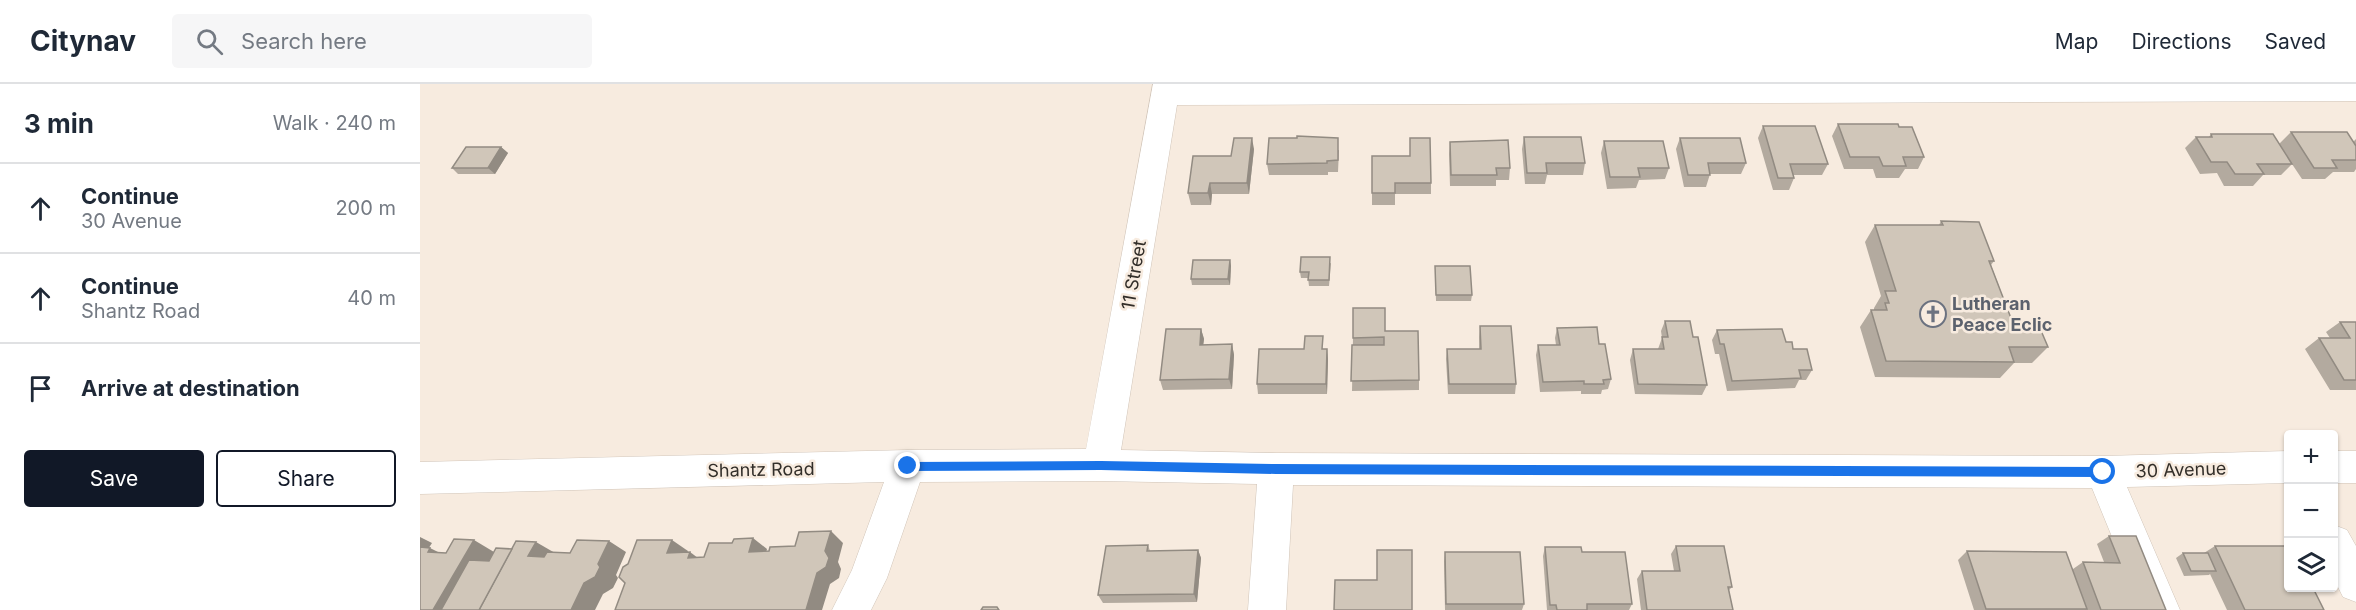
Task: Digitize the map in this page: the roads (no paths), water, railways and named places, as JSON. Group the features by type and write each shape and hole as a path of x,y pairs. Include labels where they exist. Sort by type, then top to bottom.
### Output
{"street":[{"path":"1166,90 2356,91"},
{"name":"11 Street","path":"1101,465 1166,90"},
{"name":"Shantz Road","path":"420,478 908,466 1101,465"},
{"name":"30 Avenue","path":"1101,465 1276,469 2103,472 2284,467"},
{"path":"851,610 868,578 908,466"},
{"path":"2338,467 2356,467"},
{"path":"1267,610 1276,469"},
{"path":"2103,472 2161,610"},
{"path":"2338,550 2356,584"}],"place":[{"name":"Lutheran Peace Eclic","path":"1933,314"}]}
